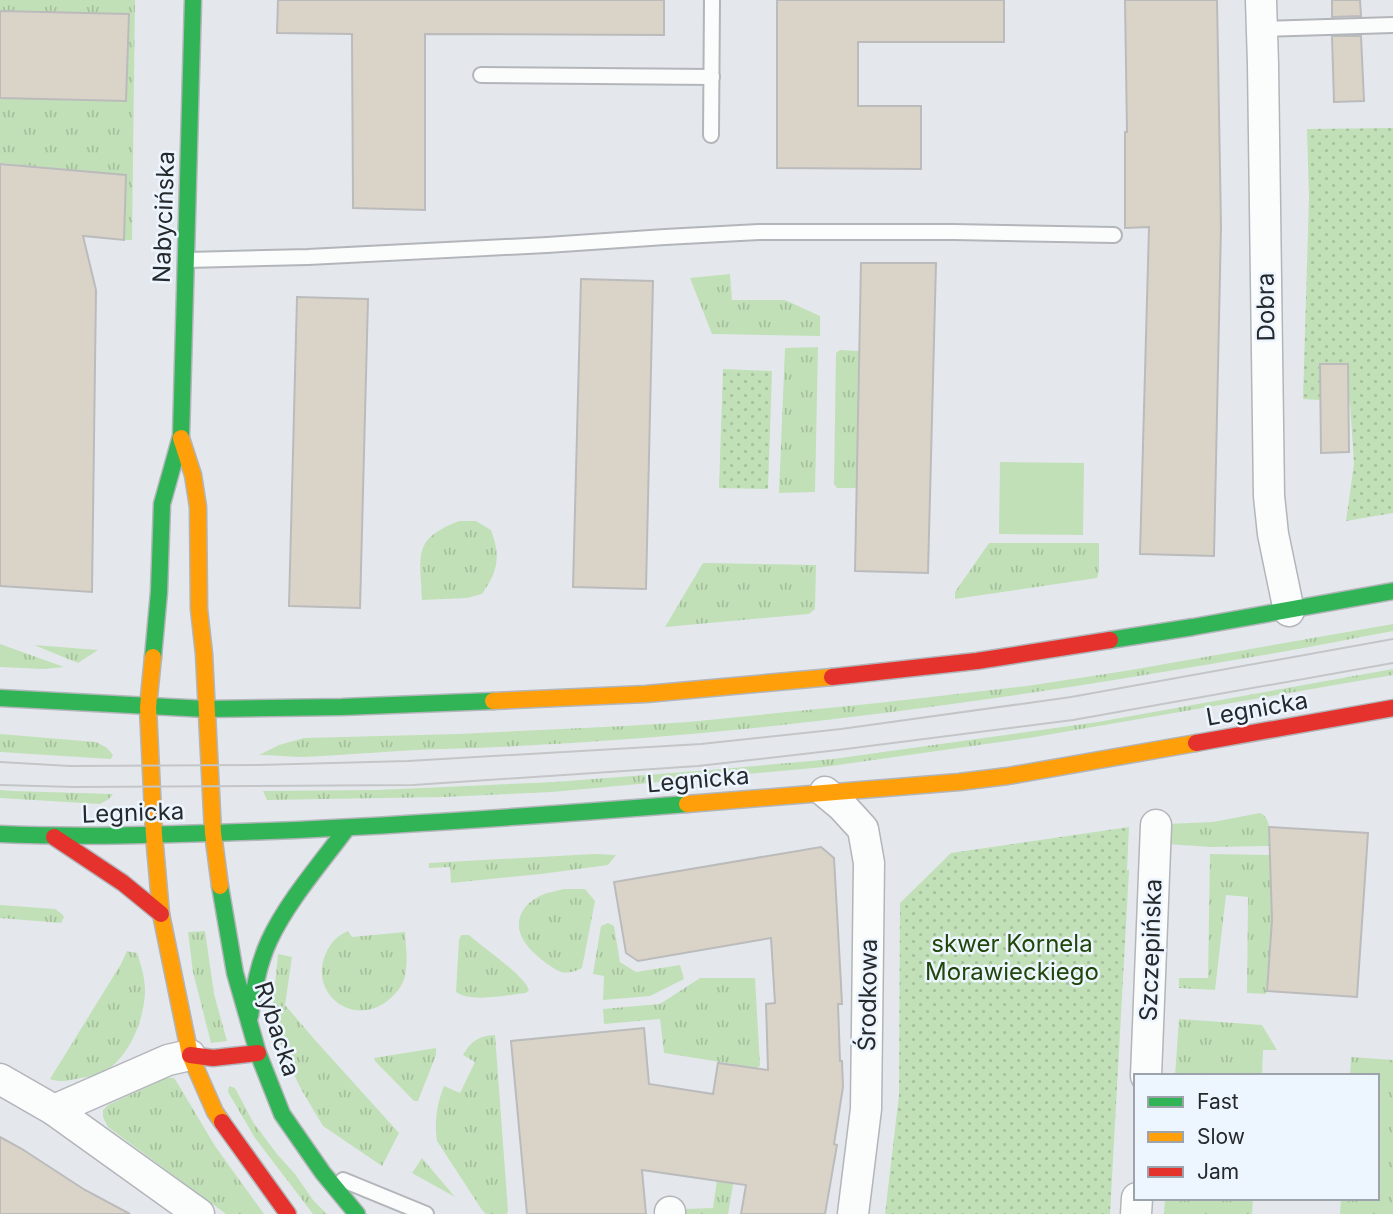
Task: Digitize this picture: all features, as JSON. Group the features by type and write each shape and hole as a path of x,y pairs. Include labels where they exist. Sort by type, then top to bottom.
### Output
{"main road":[{"name":"Nabycińska","path":"154,835 148,707 159,592 162,504 181,436 193,0"},
{"name":"Nabycińska","path":"181,436 193,475 198,506 199,609 206,709"},
{"path":"0,698 206,709 342,707 646,694 977,661 1289,611 1393,591"},
{"name":"Legnicka","path":"0,834 54,837 347,828 960,782 1008,776 1393,708"},
{"name":"Rybacka","path":"206,709 214,833 223,906 235,973 249,1023 282,1114 323,1173 357,1214"},
{"path":"249,1023 255,980 269,941 289,907 347,828"},
{"path":"154,835 161,914 190,1055 215,1112 288,1214"},
{"path":"54,837 116,877 161,914"},
{"path":"190,1055 214,1058 258,1053"}],"street":[{"name":"Dobra","path":"1261,14 1269,496 1273,534 1289,611"},
{"name":"Środkowa","path":"825,792 863,829 869,863 866,1110 853,1214"},
{"name":"Szczepińska","path":"1146,1074 1156,825"},
{"path":"54,1110 168,1060 190,1055"},
{"path":"0,1079 54,1110 188,1211"}],"lane":[{"path":"711,135 712,0"},
{"path":"1261,14 1393,25"},
{"path":"481,75 712,77"},
{"path":"186,260 522,247 759,232 1114,234"},
{"path":"323,1173 426,1214"}],"green space":[{"path":"0,0 135,0 132,240 124,240 126,175 0,163 0,98 126,101 0,11"},
{"path":"1393,128 1393,513 1346,521 1354,464 1350,402 1303,399 1309,198 1307,129"},
{"path":"730,274 732,300 785,300 820,316 820,336 712,334 690,278"},
{"path":"818,347 815,492 779,493 785,348"},
{"path":"840,350 859,351 857,488 837,488 834,484 836,353"},
{"path":"723,369 772,371 768,489 719,488"},
{"path":"1000,462 1084,463 1083,535 999,534"},
{"path":"459,521 476,521 491,530 497,556 492,578 482,594 467,598 422,600 422,550 433,535"},
{"path":"989,543 1099,543 1097,578 955,599 955,592"},
{"path":"703,563 816,565 815,609 809,614 665,627"},
{"path":"1393,624 1393,631 1275,653 1055,689 852,717 647,738 545,745 305,757 259,755 279,745 304,738 458,734 688,722 1027,686"},
{"path":"0,644 64,667 0,667"},
{"path":"34,645 98,650 78,663"},
{"path":"1393,669 1393,675 1035,737 824,767 552,792 444,797 267,800 263,791 377,790 555,782 833,759 1098,722"},
{"path":"0,734 96,742 113,755 111,759 0,752"},
{"path":"0,790 113,794 100,804 0,798"},
{"path":"1260,813 1268,823 1269,846 1211,847 1167,844 1167,824 1213,822"},
{"name":"skwer Kornela Morawieckiego","path":"1129,827 1129,870 1110,1214 885,1214 899,1095 900,903 951,853"},
{"path":"1210,854 1270,855 1272,920 1266,994 1247,993 1248,897 1226,895 1215,990 1179,988 1179,978 1208,978"},
{"path":"616,855 608,865 451,883 450,867 429,868 429,863"},
{"path":"564,889 585,889 595,901 582,968 566,973 554,968 536,954 526,944 519,929 521,913 533,900"},
{"path":"0,905 55,909 64,917 61,923 0,918"},
{"path":"608,923 614,926 620,962 636,972 680,965 684,979 650,996 603,1000 604,976 593,974 601,926"},
{"path":"205,931 214,994 227,1041 211,1043 193,972 188,932"},
{"path":"348,931 352,937 405,932 407,960 404,980 386,1002 373,1009 347,1008 336,1002 323,981 322,967 328,949"},
{"path":"461,935 469,935 502,961 519,976 529,990 526,993 480,998 456,992"},
{"path":"127,951 137,953 145,990 139,1023 130,1045 116,1063 101,1073 66,1081 50,1079 121,964"},
{"path":"278,954 292,957 285,1005 399,1133 382,1166 323,1126 301,1089 283,1052 276,1029 273,1004"},
{"path":"700,978 755,978 760,1066 753,1070 728,1214 686,1214 685,1209 713,1208 733,1064 664,1053 660,1019 604,1024 603,1009 660,1004"},
{"path":"1179,1019 1262,1025 1277,1050 1263,1050 1262,1074 1175,1074"},
{"path":"495,1035 507,1214 486,1214 482,1210 437,1141 436,1134 437,1113 444,1086 460,1093 475,1062 463,1055 476,1040"},
{"path":"436,1048 436,1055 418,1101 414,1101 374,1058"},
{"path":"1351,1057 1393,1060 1393,1214 1340,1214 1341,1200 1379,1200 1379,1074 1350,1074"},
{"path":"167,1078 174,1078 215,1146 264,1214 226,1214 108,1127 103,1110 108,1105"},
{"path":"229,1086 235,1088 253,1122 313,1200 327,1214 313,1214 255,1138 228,1092"},
{"path":"422,1158 455,1197 412,1173"},
{"path":"1165,1200 1253,1200 1252,1214 1164,1214"}],"building":[{"path":"278,0 664,0 664,35 425,34 425,210 353,208 352,34 277,33"},
{"path":"777,0 1004,0 1004,42 858,42 858,106 921,106 921,169 777,168"},
{"path":"1125,0 1217,0 1221,226 1214,556 1140,554 1149,227 1125,228"},
{"path":"1332,0 1360,0 1361,16 1332,17"},
{"path":"0,11 129,14 126,101 0,98"},
{"path":"1332,36 1361,36 1364,101 1334,102"},
{"path":"0,164 126,175 124,240 83,236 96,290 92,592 0,586"},
{"path":"861,263 936,263 928,573 855,571"},
{"path":"581,279 653,281 646,589 573,587"},
{"path":"297,297 368,299 360,608 289,606"},
{"path":"1320,364 1348,364 1349,452 1321,453"},
{"path":"1269,827 1368,833 1357,997 1267,991 1272,920"},
{"path":"821,847 834,858 842,1004 838,1004 843,1087 834,1144 837,1145 825,1214 741,1214 746,1185 642,1170 646,1214 527,1214 511,1041 644,1028 649,1084 713,1094 718,1063 768,1070 766,1004 775,1003 771,938 638,961 626,953 614,882"},
{"path":"0,1137 85,1190 130,1214 0,1214"}],"tram line":[{"path":"0,762 70,766 258,765 408,761 701,744 841,729 1071,697 1393,639"},
{"path":"0,785 413,785 698,766 1073,720 1393,663"}],"traffic: fast":[{"path":"153,657 159,592 162,504 181,436 193,0"},
{"path":"1110,640 1393,591"},
{"path":"0,698 206,709 493,701"},
{"path":"0,834 101,836 270,831 687,804"},
{"path":"250,1016 259,968 276,926 347,828"},
{"path":"220,886 235,973 258,1053 282,1114 323,1173 357,1214"}],"traffic: slow":[{"path":"181,438 193,475 198,507 199,609 204,654 213,833 220,886"},
{"path":"153,657 148,707 161,914 190,1055 222,1122"},
{"path":"493,701 646,694 832,677"},
{"path":"687,804 959,782 1196,743"}],"traffic: jam":[{"path":"832,677 977,661 1110,640"},
{"path":"1196,743 1393,708"},
{"path":"54,837 123,883 161,914"},
{"path":"190,1055 213,1058 258,1053"},
{"path":"222,1122 288,1214"}]}
